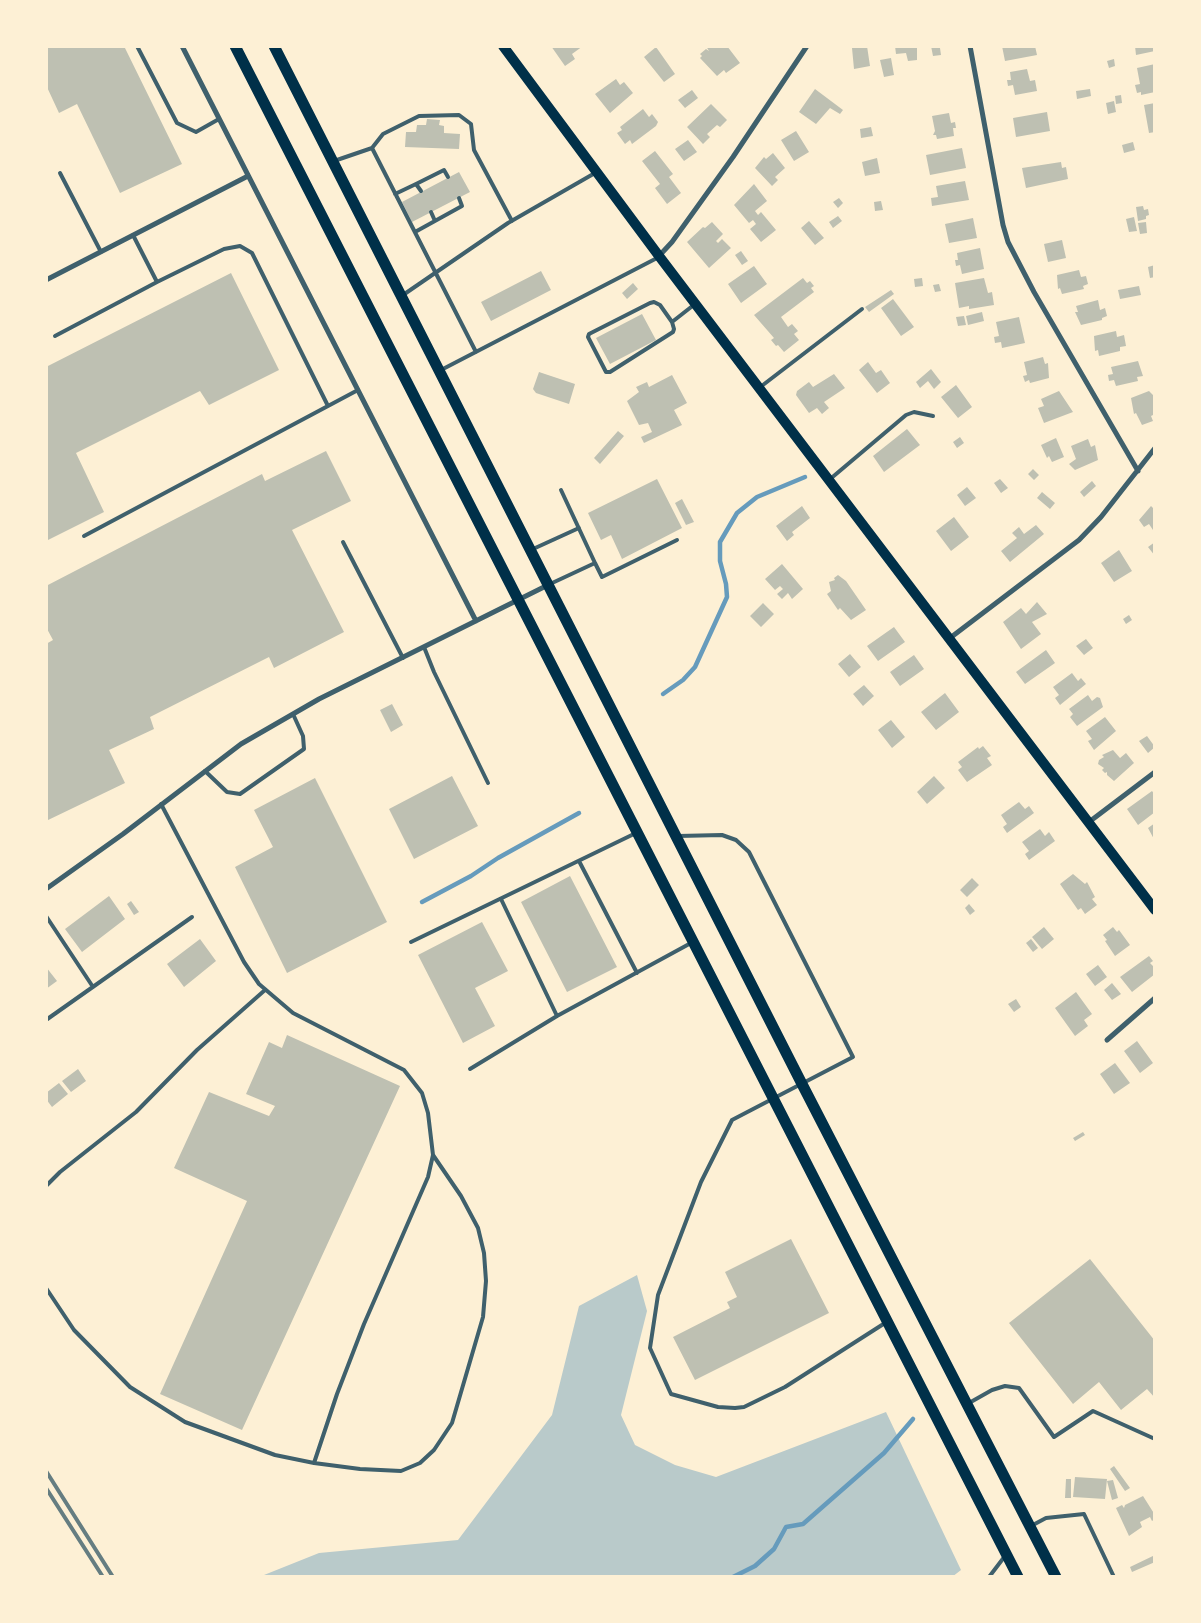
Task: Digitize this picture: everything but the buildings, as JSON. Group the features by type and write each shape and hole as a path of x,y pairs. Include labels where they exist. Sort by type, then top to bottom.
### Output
{"highway":[{"path":"235,46 772,1100 1018,1577"},
{"path":"274,46 802,1084 1056,1577"}],"main road":[{"path":"503,46 695,304 1155,910"}],"street":[{"path":"182,46 476,621"},
{"path":"659,256 672,242 732,157 807,46"},
{"path":"970,46 1003,225 1008,242 1029,284 1138,471"},
{"path":"46,280 248,176"},
{"path":"950,638 1079,540 1102,517 1155,448"},
{"path":"46,889 123,834 241,744 293,714 548,586"},
{"path":"1089,822 1155,772"},
{"path":"1107,1040 1155,998"}],"lane":[{"path":"137,46 177,123 196,132 219,119"},
{"path":"332,162 372,148 383,134 418,116 459,115 472,124 474,150 512,220"},
{"path":"372,148 476,352"},
{"path":"395,194 444,170 448,177"},
{"path":"401,296 512,220 596,172"},
{"path":"60,173 101,252"},
{"path":"416,184 421,191"},
{"path":"415,232 462,206 458,198"},
{"path":"431,212 435,221"},
{"path":"133,235 157,282"},
{"path":"55,336 224,249 240,246 252,253 328,406"},
{"path":"439,372 659,256"},
{"path":"654,302 660,305 672,322 674,329 672,332 610,372 606,372 588,337 589,334 654,302"},
{"path":"672,322 695,304"},
{"path":"759,388 862,309"},
{"path":"84,536 358,390"},
{"path":"829,480 906,415 914,412 933,416"},
{"path":"561,490 602,577 677,540"},
{"path":"530,551 579,528"},
{"path":"343,542 403,658"},
{"path":"548,586 595,562"},
{"path":"424,647 434,672 488,783"},
{"path":"205,771 227,792 240,794 304,750 303,736 293,714"},
{"path":"160,804 244,962 265,990 293,1013 404,1070 422,1093 428,1113 433,1155 428,1177 364,1324 337,1394 314,1463"},
{"path":"411,942 636,834"},
{"path":"676,836 722,835 736,840 749,852 853,1057 732,1120 721,1138 701,1182 658,1296 650,1348 671,1394 718,1407 744,1407 786,1387 887,1321"},
{"path":"579,861 637,973"},
{"path":"501,899 557,1016"},
{"path":"46,916 93,986"},
{"path":"46,1020 192,917"},
{"path":"470,1069 557,1016 692,943"},
{"path":"46,1186 60,1172 136,1112 197,1050 265,990"},
{"path":"46,1288 74,1330 130,1387 185,1422 275,1455 314,1463 401,1471 420,1463 434,1450 452,1423 483,1317 486,1282 484,1253 478,1228 433,1155"},
{"path":"967,1404 992,1390 1005,1386 1019,1388 1054,1437 1093,1411 1155,1439"},
{"path":"1031,1526 1046,1518 1084,1514 1114,1577"},
{"path":"988,1577 1006,1554"}],"shaded area":[{"path":"637,1275 647,1311 621,1415 635,1445 675,1465 716,1477 886,1412 961,1570 952,1577 259,1577 319,1553 458,1540 552,1415 579,1306"}],"waterway":[{"path":"663,694 683,680 695,667 727,597 720,561 720,542 737,513 757,497 805,477"},
{"path":"422,902 471,876 498,858 579,813"},
{"path":"733,1577 755,1566 774,1549 786,1527 803,1524 884,1453 913,1419"}],"railway":[{"path":"46,1471 113,1577"},
{"path":"46,1488 103,1577"}]}
